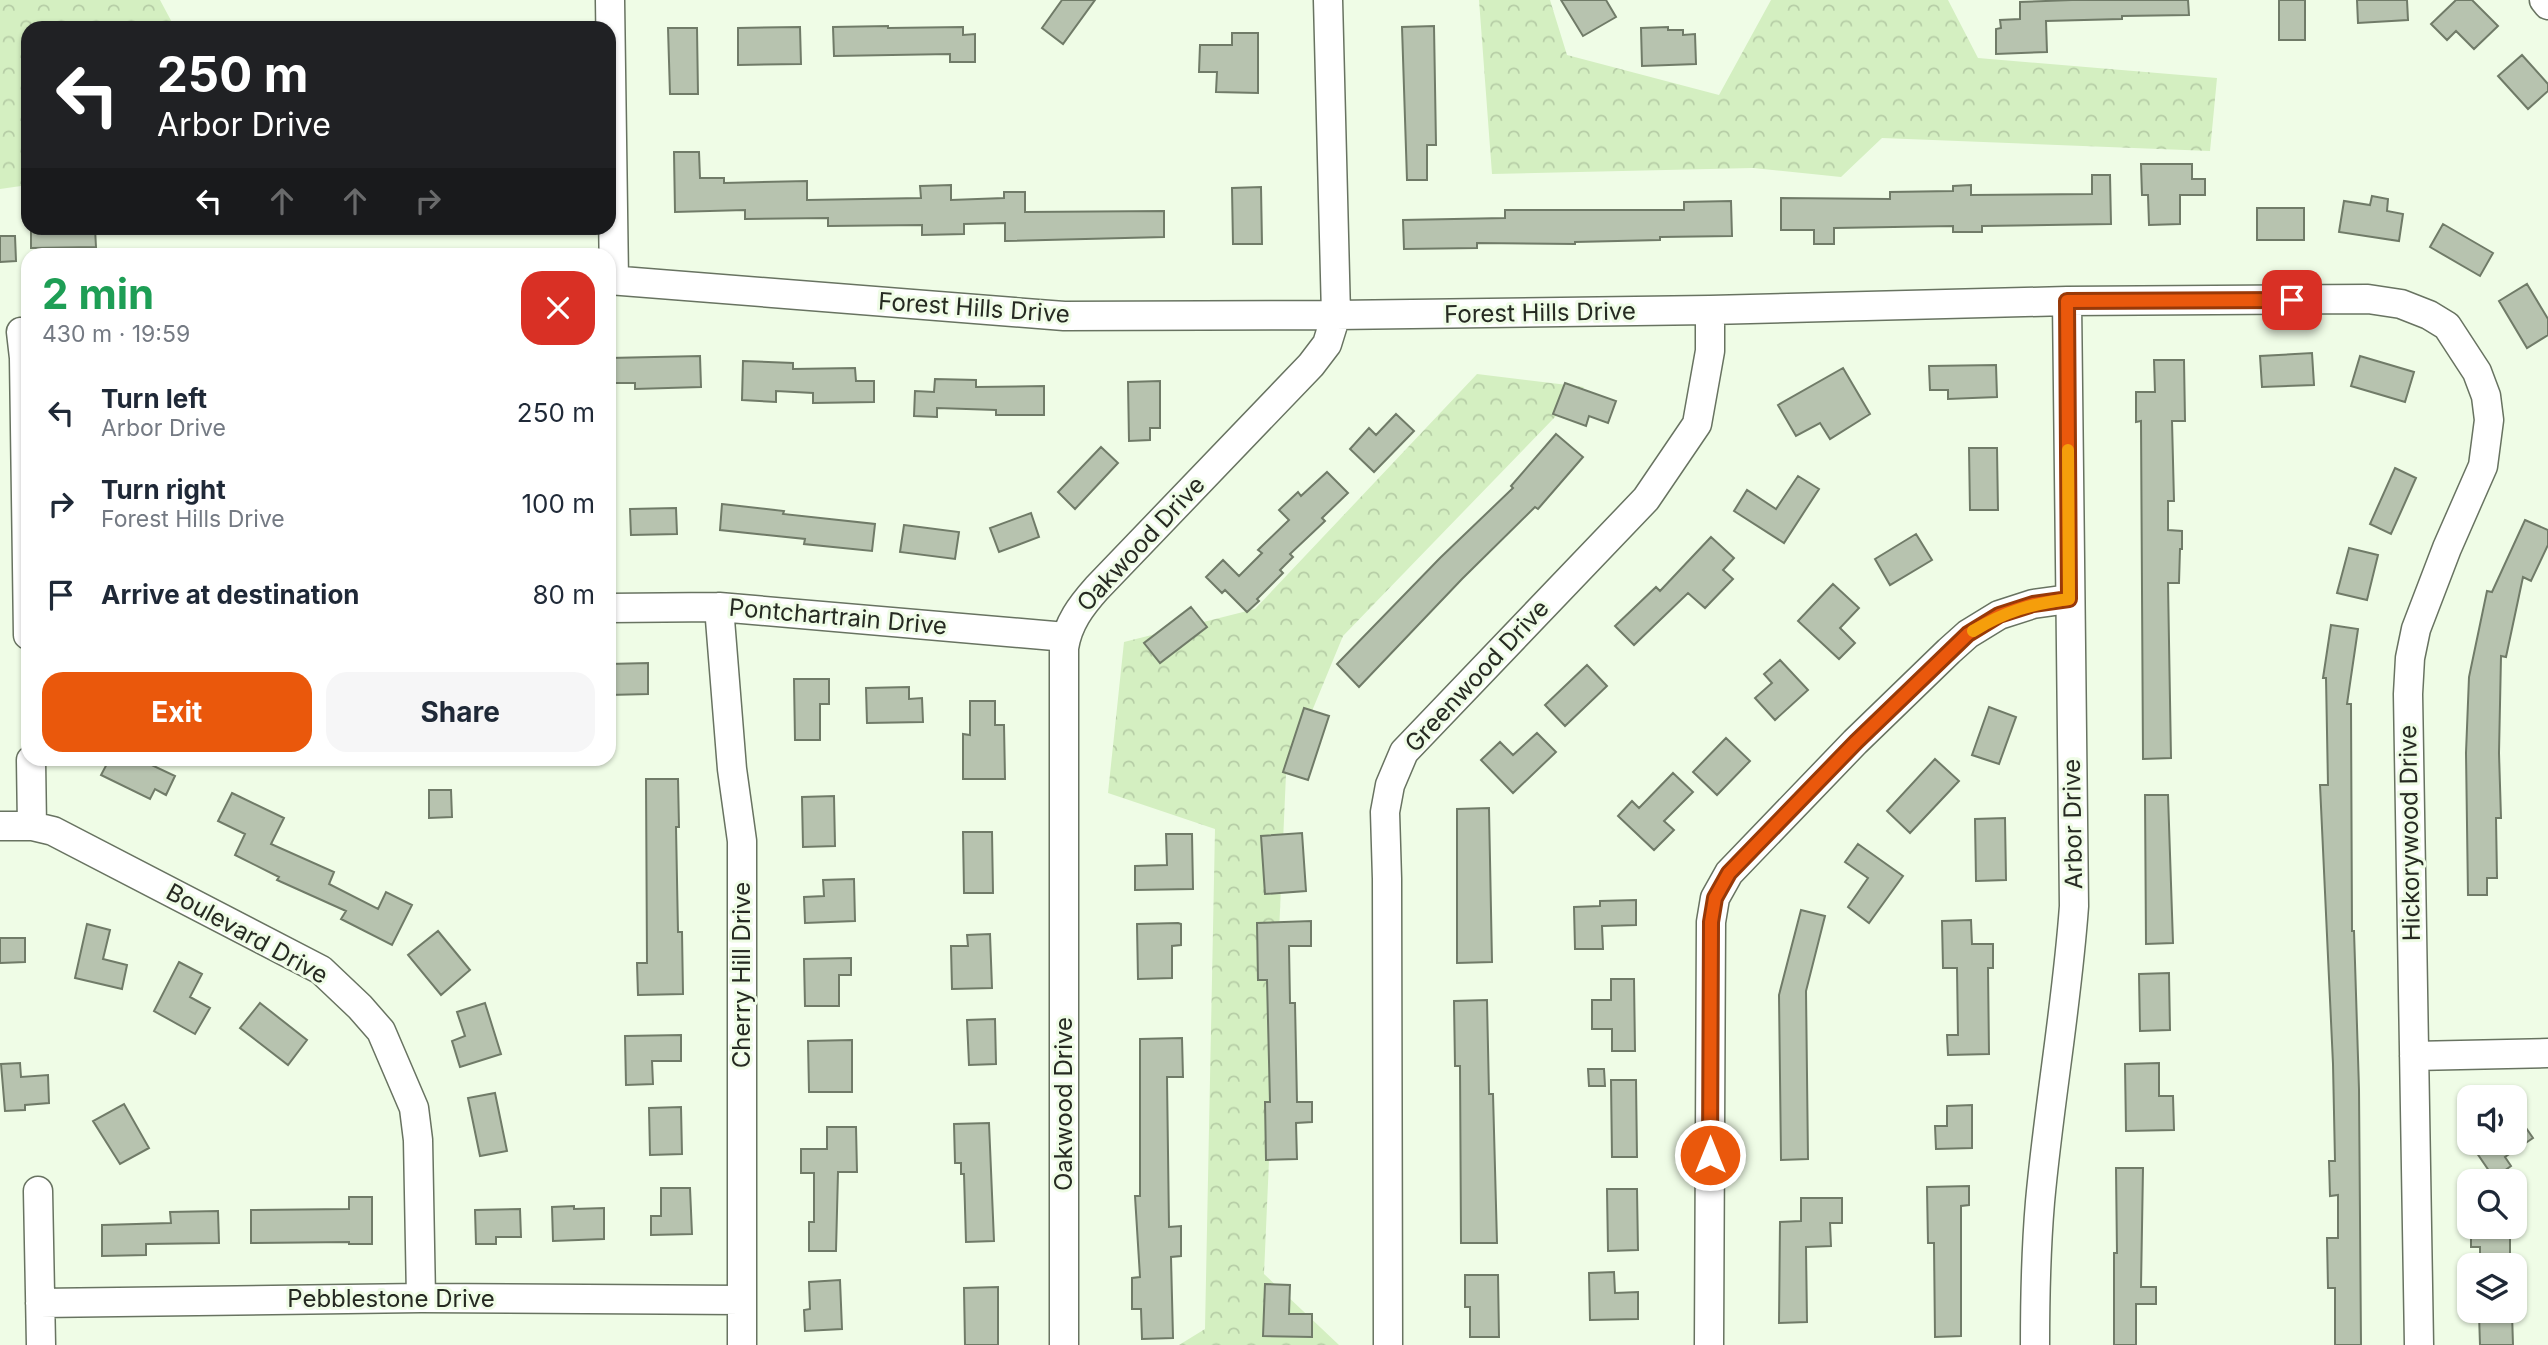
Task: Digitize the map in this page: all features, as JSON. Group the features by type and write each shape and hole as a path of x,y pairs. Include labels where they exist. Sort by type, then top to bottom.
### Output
{"street":[{"path":"610,0 610,21"},
{"name":"Oakwood Drive","path":"1064,1345 1066,637 1076,613 1097,588 1311,365 1326,344 1336,315 1328,0"},
{"path":"2544,0 2548,5"},
{"name":"Forest Hills Drive","path":"616,280 1064,316 1336,315 1710,310 2067,301 2368,299 2401,304 2429,315 2447,326 2459,343"},
{"name":"Arbor Drive","path":"2035,1345 2035,1269 2040,1200 2070,961 2074,906 2067,301"},
{"name":"Greenwood Drive","path":"1388,1345 1385,812 1390,785 1404,751 1646,499 1697,424 1710,351 1710,310"},
{"name":"Hickorywood Drive","path":"2418,1345 2408,694 2410,658 2425,602 2479,476 2487,446 2489,420 2486,396 2477,372 2459,343"},
{"path":"1709,1345 1711,922 1715,898 1729,873 1749,852 1856,742 1968,634 1999,615 2033,604 2069,599"},
{"name":"Pontchartrain Drive","path":"616,608 719,607 1066,637"},
{"name":"Cherry Hill Drive","path":"719,607 732,769 742,841 741,1345"},
{"path":"31,766 32,826"},
{"name":"Boulevard Drive","path":"0,827 32,826 53,831 321,970 360,1007 381,1031 414,1108 418,1140 421,1298"},
{"path":"2414,1056 2548,1053"},
{"path":"38,1191 41,1345"},
{"name":"Pebblestone Drive","path":"40,1303 421,1298 741,1300"}],"green space":[{"path":"0,0 160,0 171,21 21,21 21,186 0,189"},
{"path":"1479,0 1550,0 1567,55 1719,95 1771,0 1948,0 1978,58 2217,78 2210,151 1882,138 1841,177 1753,168 1492,174"},
{"path":"1477,374 1584,387 1343,636 1286,774 1264,1274 1339,1345 1179,1345 1205,1329 1215,829 1108,793 1124,642 1255,609"}],"building":[{"path":"1062,0 1095,0 1063,44 1042,28"},
{"path":"1561,0 1606,0 1616,17 1583,36"},
{"path":"2188,0 2189,15 2046,21 2047,52 1996,54 1996,29 2001,28 2000,20 2020,19 2020,2"},
{"path":"2279,0 2305,0 2305,40 2279,40"},
{"path":"2357,0 2407,0 2408,20 2358,23"},
{"path":"2456,0 2472,0 2498,26 2474,49 2456,31 2447,40 2431,24"},
{"path":"1434,26 1436,145 1427,145 1427,180 1407,180 1402,27"},
{"path":"800,27 801,64 738,65 738,28"},
{"path":"833,27 963,27 963,35 975,34 975,62 950,62 950,54 834,56"},
{"path":"1668,27 1668,30 1683,30 1683,35 1695,34 1696,64 1642,66 1641,28"},
{"path":"668,28 697,28 698,94 670,94"},
{"path":"1232,33 1258,33 1258,93 1216,92 1217,72 1199,72 1200,45 1232,45"},
{"path":"2522,55 2548,84 2548,91 2528,109 2498,76"},
{"path":"674,152 699,152 700,178 724,178 724,183 807,181 807,200 921,198 920,186 951,185 951,200 1004,198 1004,192 1025,192 1025,212 1164,211 1164,237 1005,241 1005,223 964,224 964,234 922,235 922,225 828,226 828,218 745,219 745,210 675,212"},
{"path":"2141,164 2192,164 2192,179 2205,179 2205,195 2180,195 2180,224 2149,225 2148,195 2142,195"},
{"path":"2092,175 2110,175 2111,224 1982,226 1982,232 1953,232 1953,226 1834,228 1834,244 1814,244 1814,230 1781,230 1781,198 1890,199 1890,192 1953,191 1953,186 1971,185 1971,195 2092,194"},
{"path":"1261,187 1262,244 1233,244 1232,188"},
{"path":"2372,196 2388,199 2387,211 2403,214 2399,241 2339,232 2344,201 2370,205"},
{"path":"1731,201 1732,236 1660,237 1660,240 1575,244 1477,243 1477,248 1404,249 1403,220 1505,218 1505,210 1684,210 1684,202"},
{"path":"2257,208 2304,208 2304,240 2257,240"},
{"path":"2443,224 2493,253 2480,276 2430,247"},
{"path":"31,235 95,235 96,247 31,248"},
{"path":"0,236 15,236 16,261 0,262"},
{"path":"2527,284 2548,319 2548,335 2527,348 2499,301"},
{"path":"2312,353 2314,385 2262,387 2260,356"},
{"path":"700,356 701,387 635,389 635,383 616,383 616,358"},
{"path":"2360,356 2414,372 2405,402 2351,386"},
{"path":"2154,360 2184,360 2185,421 2172,421 2174,501 2168,501 2168,530 2182,531 2182,549 2179,583 2168,583 2171,758 2143,759 2141,421 2136,422 2136,392 2155,392"},
{"path":"743,361 793,363 793,369 855,368 856,381 874,381 874,402 813,403 813,393 776,391 776,402 742,400"},
{"path":"1996,365 1997,397 1948,399 1948,390 1930,390 1929,366"},
{"path":"1843,368 1870,414 1830,439 1820,423 1796,436 1778,405"},
{"path":"935,379 976,380 976,387 1044,386 1044,415 996,415 996,410 937,408 937,417 914,416 915,391 934,392"},
{"path":"1160,381 1160,428 1150,428 1150,440 1129,441 1128,382"},
{"path":"1565,383 1616,401 1608,423 1589,416 1586,426 1553,414"},
{"path":"1396,414 1414,431 1374,472 1350,449 1369,428 1376,435"},
{"path":"1556,434 1583,457 1538,509 1535,507 1462,579 1359,687 1337,664 1440,558 1513,488 1511,486"},
{"path":"1101,447 1118,463 1075,509 1058,492"},
{"path":"1969,448 1997,448 1998,510 1970,510"},
{"path":"2395,468 2416,478 2391,534 2370,524"},
{"path":"1327,472 1348,493 1322,518 1325,521 1290,554 1293,557 1280,570 1283,573 1247,612 1225,590 1222,593 1206,577 1223,560 1239,576 1262,553 1258,550 1289,520 1279,510 1298,492 1301,496"},
{"path":"1798,476 1819,489 1784,543 1734,511 1747,490 1776,509"},
{"path":"722,504 875,524 872,551 804,544 805,539 720,530"},
{"path":"676,508 677,534 631,535 630,509"},
{"path":"1031,513 1039,537 999,552 990,528"},
{"path":"2525,520 2548,530 2548,545 2531,581 2523,577 2506,657 2501,656 2501,818 2496,818 2497,878 2487,878 2487,895 2468,895 2466,753 2469,677 2487,591 2492,592"},
{"path":"904,525 959,532 955,559 900,552"},
{"path":"1916,534 1932,560 1890,585 1875,559"},
{"path":"1711,537 1734,558 1723,570 1733,579 1705,608 1688,593 1634,645 1615,626 1656,587 1660,591"},
{"path":"2349,548 2378,555 2367,600 2337,593"},
{"path":"1833,584 1859,608 1840,628 1855,643 1839,659 1798,621"},
{"path":"1191,607 1207,627 1160,663 1144,643"},
{"path":"2331,625 2358,629 2347,704 2351,704 2352,931 2359,1089 2361,1345 2335,1345 2335,1288 2328,1288 2327,1238 2338,1238 2338,1195 2330,1196 2329,1161 2335,1161 2333,1064 2320,785 2328,785 2326,678 2323,678"},
{"path":"1780,660 1808,690 1775,720 1755,698 1772,683 1764,674"},
{"path":"648,663 648,694 616,695 616,664"},
{"path":"1587,665 1607,686 1565,726 1545,705"},
{"path":"794,679 829,679 829,704 820,704 820,740 795,740"},
{"path":"909,687 909,699 922,698 923,722 867,723 866,688"},
{"path":"970,701 995,701 995,725 1004,725 1005,779 963,779 963,734 970,735"},
{"path":"1989,707 2016,717 1999,764 1972,755"},
{"path":"1304,708 1329,716 1308,780 1283,772"},
{"path":"1537,733 1556,752 1513,793 1481,760 1500,742 1513,755"},
{"path":"1726,738 1750,761 1717,795 1693,772"},
{"path":"1935,759 1959,781 1910,833 1887,811"},
{"path":"106,766 154,766 175,776 166,795 155,789 150,799 101,775"},
{"path":"1673,773 1693,792 1664,821 1674,830 1654,850 1618,816 1632,801 1639,808"},
{"path":"646,779 678,779 678,932 682,932 683,994 638,995 637,963 647,963"},
{"path":"429,790 451,790 452,817 429,818"},
{"path":"232,793 284,818 271,844 334,872 329,884 378,909 386,892 412,905 392,945 341,919 346,911 277,880 279,877 235,855 245,834 218,821"},
{"path":"2145,795 2168,795 2173,943 2146,944"},
{"path":"834,796 835,846 803,847 802,797"},
{"path":"1489,808 1492,962 1457,963 1457,809"},
{"path":"2005,818 2006,880 1976,881 1975,819"},
{"path":"963,832 992,832 993,893 964,893"},
{"path":"1302,833 1306,891 1265,894 1261,836"},
{"path":"1166,834 1192,834 1193,889 1135,890 1135,866 1167,865"},
{"path":"1858,844 1903,876 1869,923 1848,907 1868,878 1845,862"},
{"path":"854,879 855,921 805,923 804,897 824,896 823,880"},
{"path":"1636,900 1636,925 1602,926 1603,949 1575,949 1574,907 1600,906 1600,901"},
{"path":"1801,910 1825,916 1806,991 1808,1159 1781,1160 1779,995"},
{"path":"1971,920 1972,944 1993,944 1993,968 1988,968 1989,1054 1948,1055 1947,1035 1958,1035 1957,968 1943,968 1942,921"},
{"path":"1311,921 1311,946 1289,946 1290,1003 1295,1003 1297,1102 1312,1102 1312,1122 1296,1123 1297,1159 1266,1160 1265,1102 1270,1102 1267,980 1258,980 1257,923"},
{"path":"87,924 110,930 103,959 127,965 122,989 75,978"},
{"path":"1137,924 1181,924 1181,945 1172,946 1172,978 1138,979"},
{"path":"438,931 470,970 441,995 408,955"},
{"path":"990,934 992,988 952,989 951,946 968,946 967,935"},
{"path":"0,938 25,938 25,962 0,963"},
{"path":"851,958 851,975 839,975 839,1006 805,1006 804,959"},
{"path":"179,962 202,974 190,997 210,1008 195,1034 154,1011"},
{"path":"2169,973 2170,1030 2140,1031 2139,974"},
{"path":"1611,979 1634,979 1635,1051 1612,1051 1612,1029 1592,1029 1592,1000 1611,1000"},
{"path":"1487,1000 1489,1094 1493,1094 1497,1243 1461,1243 1460,1066 1455,1066 1454,1001"},
{"path":"260,1003 307,1040 288,1065 240,1028"},
{"path":"485,1003 501,1054 460,1067 452,1041 465,1036 457,1012"},
{"path":"995,1019 996,1064 969,1065 967,1020"},
{"path":"681,1035 681,1061 652,1061 653,1084 626,1085 625,1036"},
{"path":"1182,1038 1183,1077 1167,1077 1169,1227 1181,1226 1181,1256 1171,1257 1173,1338 1142,1339 1141,1309 1132,1309 1132,1278 1140,1277 1135,1196 1140,1196 1140,1039"},
{"path":"852,1040 852,1092 809,1092 808,1041"},
{"path":"20,1063 21,1077 48,1075 49,1103 25,1105 25,1110 5,1111 1,1064"},
{"path":"2159,1063 2159,1096 2173,1096 2174,1130 2126,1131 2125,1064"},
{"path":"1588,1069 1604,1069 1605,1086 1589,1086"},
{"path":"1611,1080 1636,1080 1637,1157 1612,1157"},
{"path":"495,1093 507,1151 480,1156 468,1098"},
{"path":"124,1104 149,1148 120,1164 93,1121"},
{"path":"1972,1105 1972,1148 1936,1149 1935,1126 1947,1126 1947,1106"},
{"path":"681,1107 682,1154 650,1155 649,1108"},
{"path":"989,1123 994,1241 966,1242 964,1174 961,1174 961,1163 955,1163 954,1124"},
{"path":"827,1127 856,1127 857,1172 838,1172 836,1251 809,1251 809,1222 814,1222 814,1173 801,1173 801,1149 827,1149"},
{"path":"2527,1129 2533,1138 2527,1142"},
{"path":"2478,1155 2508,1155 2505,1157 2511,1166 2507,1169 2488,1169"},
{"path":"2116,1168 2143,1168 2141,1287 2156,1287 2156,1304 2136,1304 2136,1345 2114,1345"},
{"path":"1969,1186 1969,1205 1961,1206 1961,1336 1935,1337 1934,1243 1928,1243 1927,1187"},
{"path":"661,1188 690,1188 692,1234 651,1235 651,1216 661,1216"},
{"path":"1607,1189 1637,1189 1638,1250 1608,1251"},
{"path":"349,1197 372,1197 372,1244 251,1243 251,1210 349,1209"},
{"path":"1801,1198 1842,1198 1842,1223 1830,1223 1831,1246 1806,1247 1807,1322 1779,1323 1780,1222 1801,1221"},
{"path":"574,1206 574,1209 604,1208 604,1239 553,1241 552,1207"},
{"path":"520,1209 521,1237 496,1237 496,1244 476,1244 475,1210"},
{"path":"218,1211 219,1243 146,1244 146,1255 102,1256 102,1225 171,1223 170,1212"},
{"path":"2471,1239 2510,1239 2510,1253 2480,1253 2480,1247 2471,1247"},
{"path":"1614,1272 1615,1293 1638,1292 1638,1319 1590,1320 1589,1273"},
{"path":"1465,1275 1498,1275 1499,1337 1470,1337 1470,1307 1465,1307"},
{"path":"840,1280 842,1329 805,1331 804,1310 810,1309 809,1282"},
{"path":"1265,1284 1290,1285 1289,1314 1312,1314 1312,1337 1263,1336"},
{"path":"998,1287 998,1345 965,1345 964,1288"},
{"path":"2479,1323 2512,1323 2513,1345 2480,1345"}],"slow traffic":[{"path":"1973,631 1999,615 2033,604 2069,599 2068,450"}],"route":[{"path":"1710,1155 1711,922 1715,898 1729,873 1856,742 1968,634 1999,615 2033,604 2069,599 2067,301 2292,300"}]}
